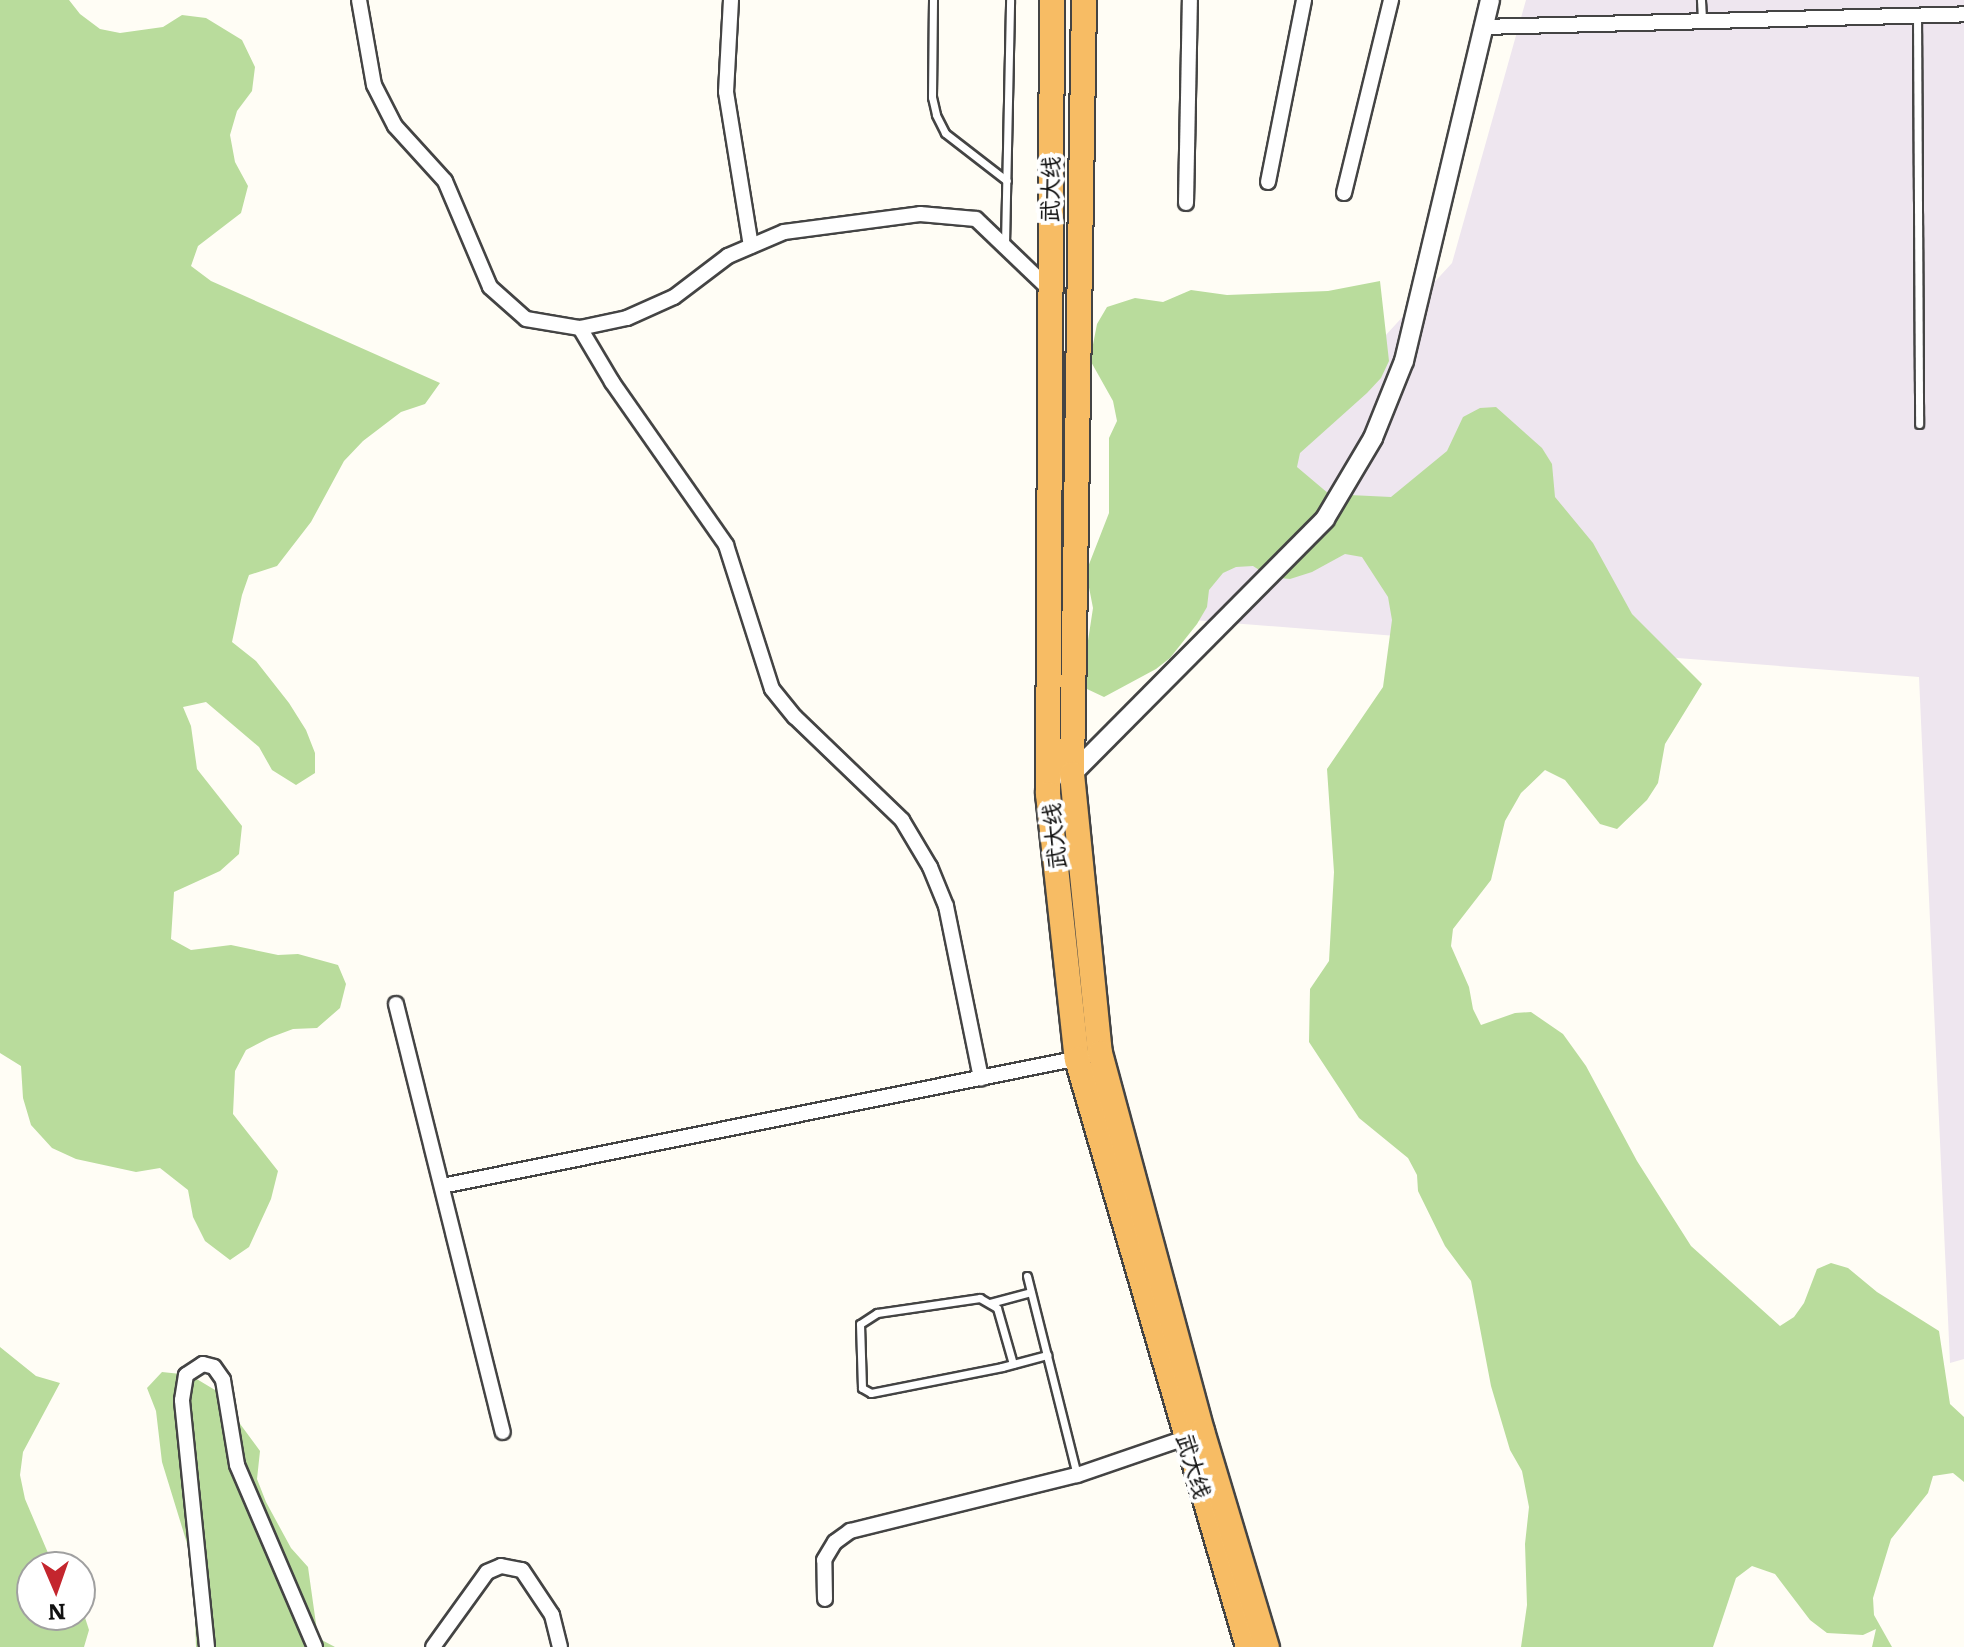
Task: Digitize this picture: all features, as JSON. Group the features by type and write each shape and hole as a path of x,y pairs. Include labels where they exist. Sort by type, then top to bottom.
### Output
{"highway":[{"name":"武大线","path":"1052,0 1048,288 1048,794 1088,1056 1194,1435 1248,1647"},
{"name":"武大线","path":"1084,0 1072,774 1088,1056"},
{"name":"武大线","path":"1194,1435 1267,1647"}],"street":[{"path":"359,0 374,85 395,126 445,181 490,287 526,319 580,328 627,318 674,297 728,256 784,232 920,214 976,219 1048,288"},
{"path":"731,0 726,92 751,246"},
{"path":"1186,203 1190,0"},
{"path":"1268,182 1304,0"},
{"path":"1344,193 1391,0"},
{"path":"1048,794 1072,774 1325,519 1373,438 1404,361 1490,0"},
{"path":"1482,27 1964,14"},
{"path":"580,328 612,382 726,545 772,689 795,717 902,820 930,867 946,906 981,1078"},
{"path":"396,1004 503,1432"},
{"path":"442,1186 1088,1056"},
{"path":"207,1647 182,1400 186,1375 203,1364 214,1367 223,1380 237,1465 315,1647"},
{"path":"825,1599 824,1560 835,1542 850,1531 1077,1475 1194,1435"},
{"path":"433,1647 487,1572 501,1566 522,1570 552,1615 560,1647"}],"lane":[{"path":"933,0 932,97 936,115 945,133 1007,181"},
{"path":"1005,244 1010,0"},
{"path":"1701,0 1702,21"},
{"path":"1917,15 1919,424"},
{"path":"1027,1276 1077,1475"},
{"path":"990,1303 1031,1292"},
{"path":"1013,1364 997,1308 980,1298 877,1313 860,1324 862,1388 871,1393 1013,1364 1047,1355"}],"shaded area":[{"path":"1526,0 1964,0 1964,1359 1950,1363 1919,677 1129,615 1452,263"}],"green space":[{"path":"0,0 69,0 80,14 100,29 120,33 163,27 182,15 206,18 242,40 255,67 252,91 237,111 230,135 235,162 248,186 241,213 198,246 191,266 211,281 440,383 425,404 401,412 363,441 344,461 311,522 277,566 249,575 242,595 232,642 256,661 289,703 306,730 315,753 315,773 296,785 272,770 259,747 206,702 183,707 191,726 197,769 242,826 239,854 220,871 174,892 171,939 191,950 231,945 278,955 298,954 338,965 346,984 340,1008 317,1028 293,1029 246,1050 235,1071 233,1114 278,1171 271,1199 249,1247 230,1260 205,1241 193,1217 188,1190 160,1168 136,1172 76,1159 52,1148 31,1125 23,1098 21,1066 0,1053"},
{"path":"1380,281 1389,361 1381,378 1367,393 1300,453 1297,467 1329,494 1391,497 1447,451 1463,417 1480,408 1496,407 1542,448 1552,464 1555,497 1593,543 1632,614 1702,684 1665,744 1658,783 1647,800 1617,829 1600,824 1565,780 1545,770 1521,793 1505,821 1491,880 1453,929 1451,946 1469,987 1473,1009 1481,1025 1515,1013 1531,1012 1563,1034 1586,1066 1637,1161 1691,1246 1780,1326 1794,1317 1804,1303 1817,1269 1831,1263 1848,1268 1877,1292 1939,1331 1950,1404 1964,1417 1964,1482 1953,1473 1933,1476 1928,1493 1891,1539 1873,1598 1874,1615 1892,1647 1872,1647 1876,1629 1863,1635 1827,1633 1810,1620 1775,1574 1752,1566 1736,1578 1713,1647 1521,1647 1527,1605 1525,1544 1529,1507 1522,1471 1510,1450 1491,1386 1471,1281 1445,1246 1418,1191 1417,1175 1408,1158 1359,1118 1309,1042 1310,989 1329,961 1334,872 1327,769 1383,687 1392,620 1388,597 1362,557 1345,554 1312,572 1290,579 1270,577 1253,566 1236,567 1223,573 1209,590 1207,607 1197,624 1170,658 1104,697 1087,689 1084,667 1093,608 1086,572 1109,513 1109,438 1117,421 1113,401 1090,360 1097,324 1107,307 1135,298 1163,302 1191,290 1227,295 1328,291"},
{"path":"0,1347 36,1376 60,1383 23,1452 20,1475 25,1499 47,1551 16,1551 16,1631 89,1631 84,1647 0,1647"},
{"path":"162,1372 190,1375 215,1390 260,1451 257,1479 291,1548 308,1567 318,1638 335,1647 196,1647 193,1563 162,1462 156,1411 147,1388"}]}
